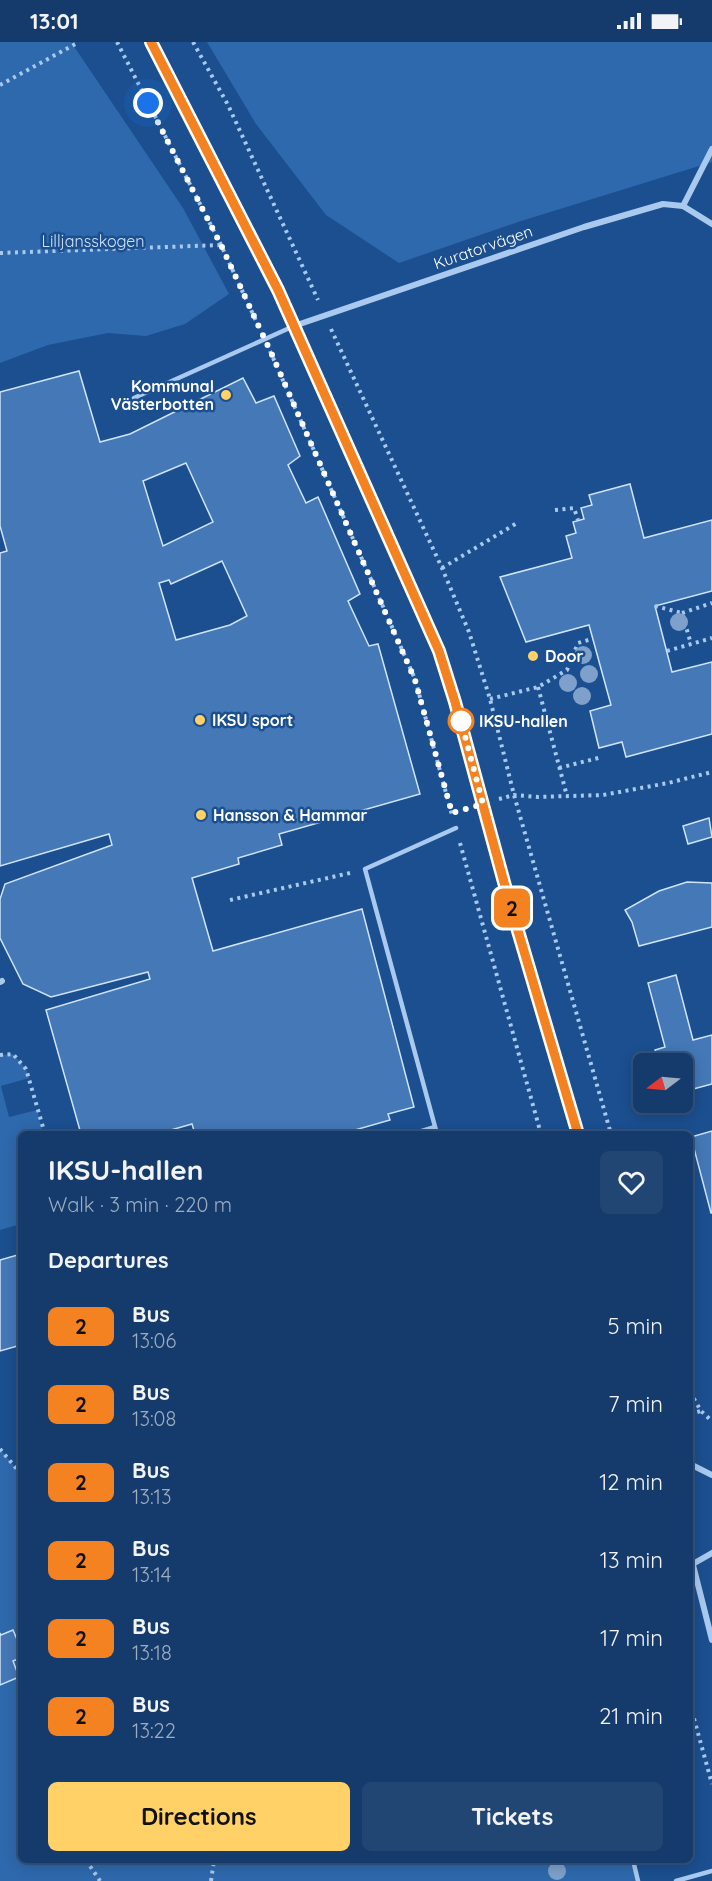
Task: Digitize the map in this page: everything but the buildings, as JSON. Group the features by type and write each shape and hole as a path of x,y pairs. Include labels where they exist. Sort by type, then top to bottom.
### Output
{"street":[{"path":"151,42 278,290 439,651 577,1131"},
{"path":"712,149 683,206 712,224"},
{"name":"Kuratorvägen","path":"294,326 584,226 663,204 683,206"},
{"path":"693,1466 712,1475"},
{"path":"693,1564 712,1553"},
{"path":"693,1572 712,1640"}],"lane":[{"path":"134,398 294,326"},
{"path":"436,1131 365,869 456,828"},
{"path":"422,1131 435,1127"},
{"path":"634,1863 638,1881"},
{"path":"676,1881 712,1871"}],"path":[{"path":"0,85 79,42"},
{"path":"117,42 221,245 259,327"},
{"path":"0,253 221,245"},
{"path":"268,347 415,680 540,1131"},
{"path":"555,510 574,508 578,520"},
{"path":"442,568 517,523"},
{"path":"655,606 682,613 712,603"},
{"path":"682,613 691,644"},
{"path":"667,651 712,638"},
{"path":"490,699 538,687 567,670 578,643 592,639"},
{"path":"538,687 567,796"},
{"path":"559,768 602,757"},
{"path":"483,804 514,795 538,797 603,795 712,772"},
{"path":"230,900 365,869"},
{"path":"0,1055 13,1054 26,1069 44,1131"},
{"path":"693,1397 701,1411 712,1421"},
{"path":"693,1413 701,1411"},
{"path":"0,1449 18,1470"},
{"path":"693,1715 712,1784"},
{"path":"88,1863 100,1881"},
{"path":"211,1881 214,1863"}],"green space":[{"name":"Lilljansskogen","path":"0,42 71,42 183,208 229,294 185,324 146,336 108,333 48,345 0,363"},
{"path":"207,42 712,42 712,162 518,222 399,263 326,215 256,124"},
{"path":"13,1054 26,1069 29,1078 1,1086 9,1117 37,1110 42,1131 18,1131 18,1225 0,1230 0,1055"},
{"path":"0,1449 18,1470 18,1863 634,1863 638,1881 0,1881"}],"bus line":[{"name":"2","path":"151,42 278,290 439,651 577,1131"}],"place":[{"name":"Kommunal Västerbotten","path":"226,395"},
{"name":"Door","path":"533,656"},
{"name":"IKSU sport","path":"200,720"},
{"name":"IKSU-hallen","path":"461,721"},
{"name":"Hansson & Hammar","path":"201,815"}],"route":[{"path":"148,103 221,245 273,357 415,680 452,813 483,804 461,721"}]}
